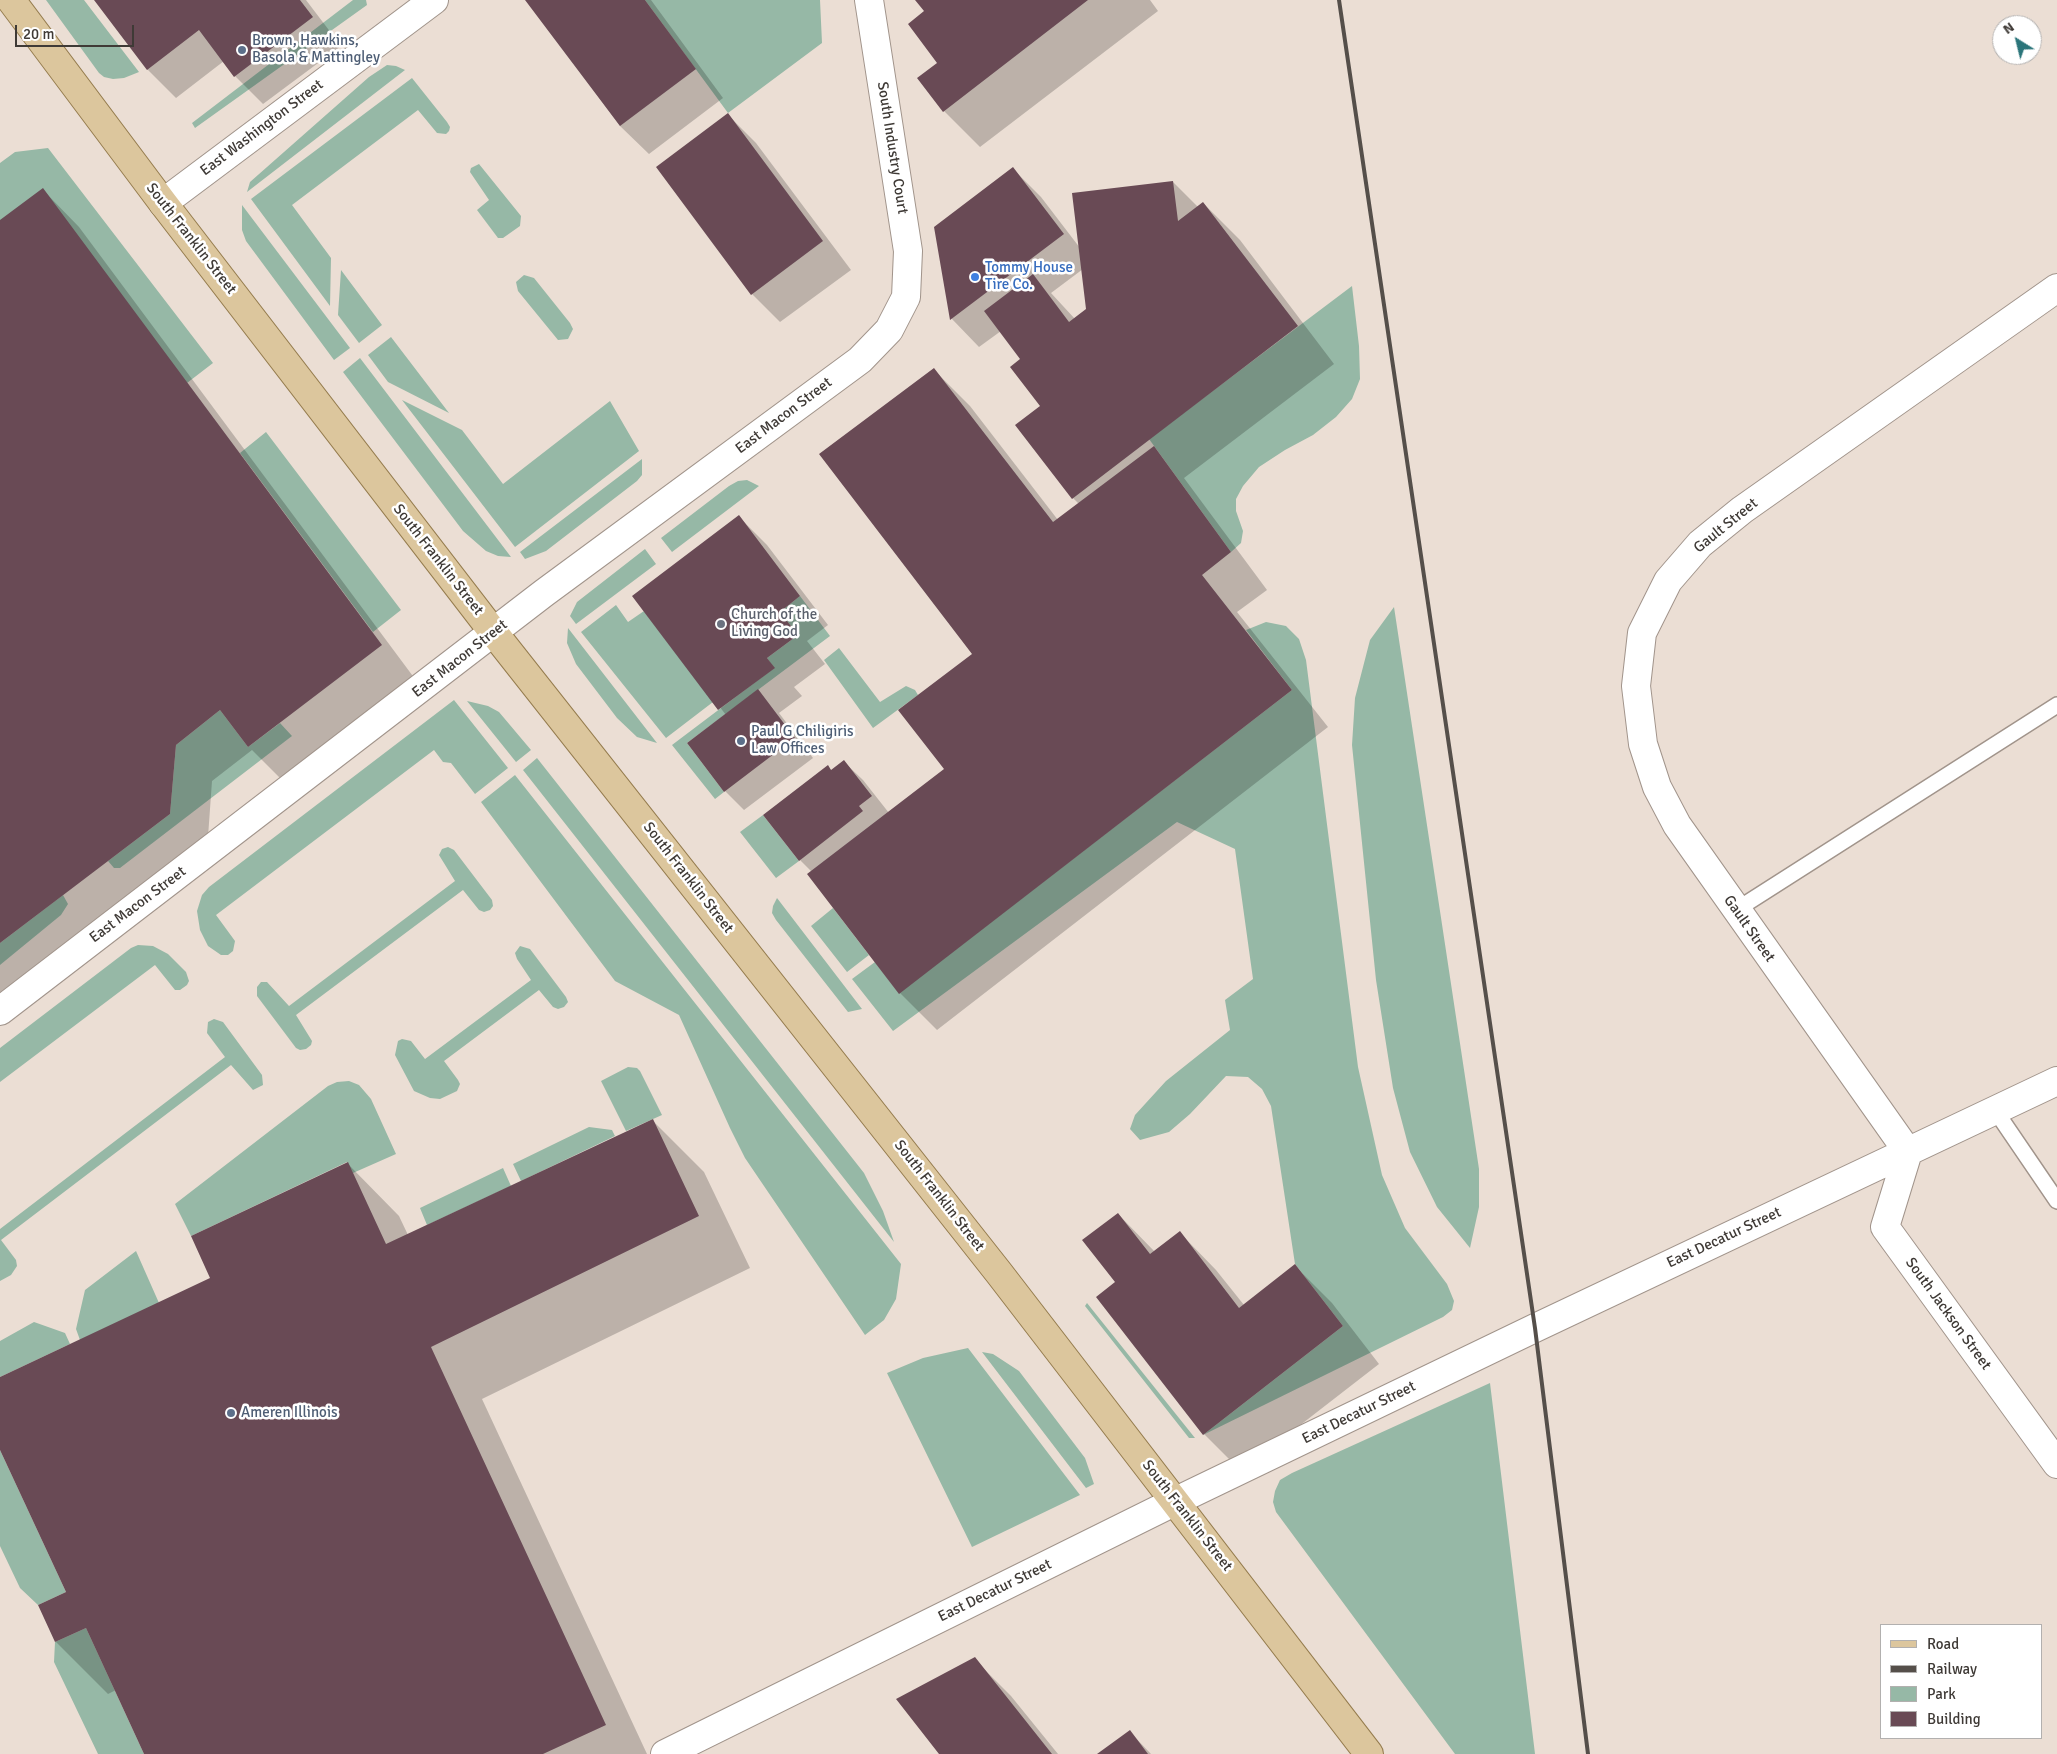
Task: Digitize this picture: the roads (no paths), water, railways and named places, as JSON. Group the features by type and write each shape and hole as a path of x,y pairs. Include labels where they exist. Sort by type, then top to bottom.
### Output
{"main road":[{"name":"South Franklin Street","path":"11,0 163,203 494,633 999,1273 1369,1754"}],"street":[{"name":"East Washington Street","path":"163,203 434,0"},
{"name":"South Industry Court","path":"869,0 908,251 906,297"},
{"name":"Gault Street","path":"1908,1152 1677,825 1657,787 1643,744 1636,686 1642,633 1668,581 1700,544 1742,510 2057,288"},
{"name":"East Macon Street","path":"0,1011 552,587 860,360 889,330 906,297"},
{"name":"East Decatur Street","path":"664,1754 1176,1501 2057,1081"},
{"name":"South Jackson Street","path":"1908,1152 1885,1227 2057,1464"}],"lane":[{"path":"1736,910 2057,705"},
{"path":"1995,1110 2057,1200"}],"railway":[{"path":"1339,0 1535,1328 1588,1754"}],"place":[{"name":"Brown, Hawkins, Basola & Mattingley","path":"242,50"},
{"name":"Tommy House Tire Co.","path":"975,277"},
{"name":"Church of the Living God","path":"721,624"},
{"name":"Paul G Chiligiris Law Offices","path":"741,741"},
{"name":"Ameren Illinois","path":"231,1413"}]}
